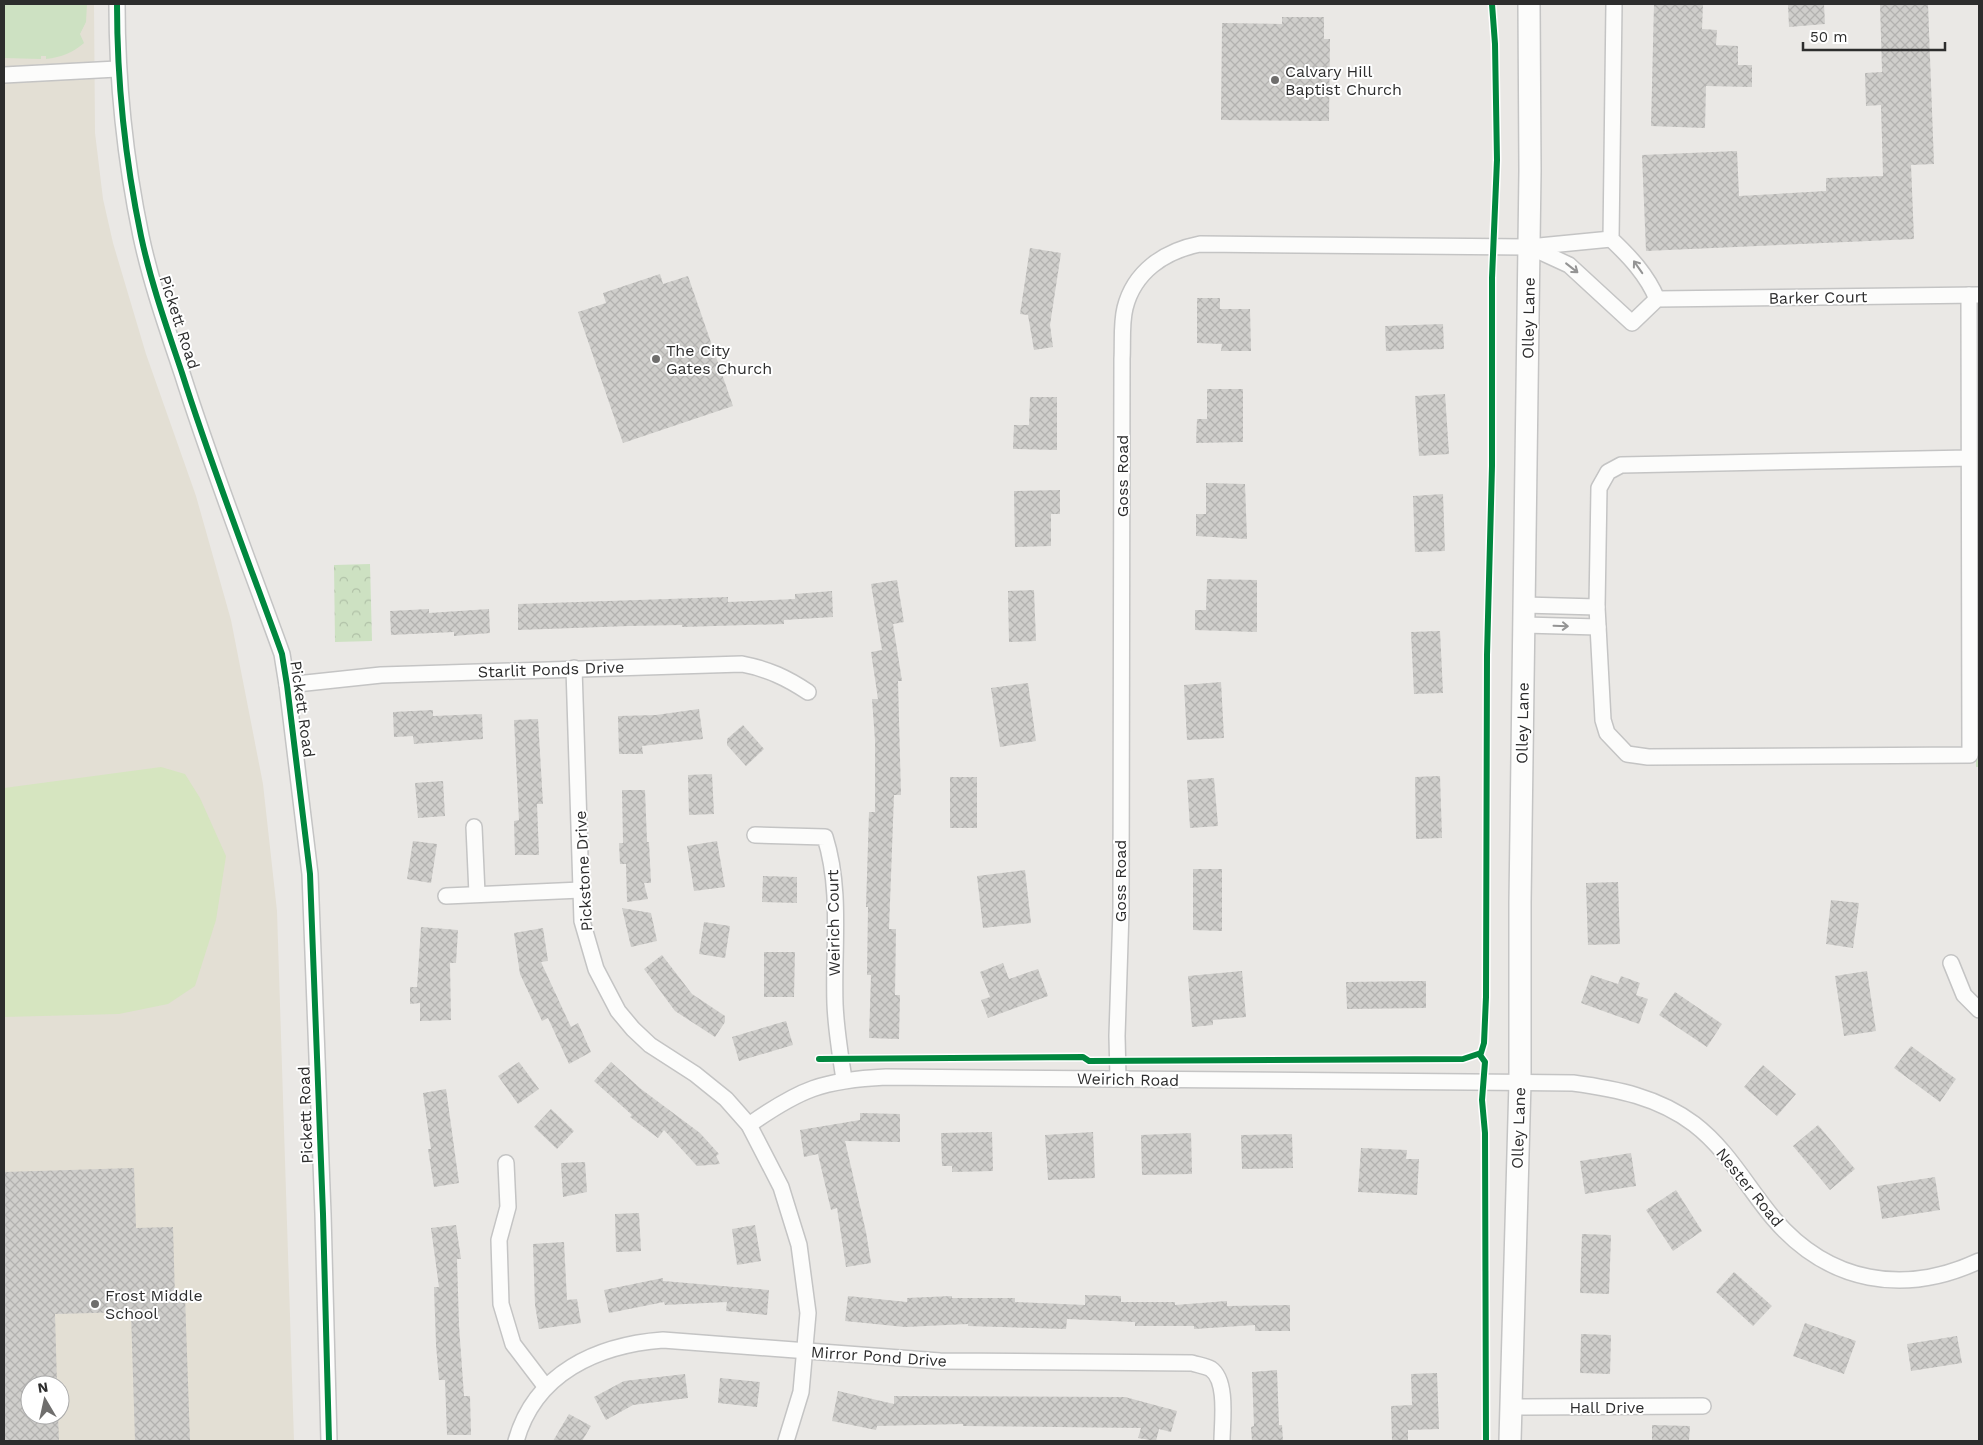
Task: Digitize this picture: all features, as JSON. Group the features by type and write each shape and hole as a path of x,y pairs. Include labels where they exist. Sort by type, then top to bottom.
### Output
{"main road":[{"name":"Olley Lane","path":"1510,1441 1520,1082 1529,247 1529,4"}],"street":[{"name":"Pickett Road","path":"117,4 117,70 133,196 153,287 197,419 282,654 287,685 310,874 323,1214 329,1441"},
{"path":"1611,239 1614,4"},
{"path":"4,75 117,70"},
{"path":"1611,239 1632,258 1652,286 1658,299 1632,323 1569,265 1529,247 1611,239"},
{"name":"Goss Road","path":"1118,1078 1117,1036 1121,910 1122,359 1125,310 1129,295 1137,281 1152,264 1168,254 1200,244 1529,247"},
{"path":"1969,458 1621,465 1608,472 1600,488 1597,607 1603,720 1607,733 1627,754 1648,756 1970,755 1974,646 1969,458 1974,295"},
{"name":"Barker Court","path":"1658,299 1974,295"},
{"path":"1524,615 1597,607"},
{"path":"1524,615 1598,627"},
{"name":"Starlit Ponds Drive","path":"287,685 381,675 742,664 762,668 789,679 808,692"},
{"name":"Pickstone Drive","path":"574,668 582,920 586,940 596,969 618,1011 650,1045 694,1074 726,1099 749,1125 781,1187 800,1245 808,1313 801,1392 786,1441"},
{"path":"474,827 477,894"},
{"name":"Weirich Court","path":"755,835 825,837 835,877 836,1030 844,1079"},
{"path":"446,896 581,890"},
{"path":"1951,964 1964,995 1979,1010"},
{"name":"Weirich Road","path":"749,1125 785,1099 822,1084 844,1079 886,1077 1118,1078 1520,1082"},
{"name":"Nester Road","path":"1520,1082 1574,1083 1618,1089 1672,1110 1701,1130 1722,1150 1774,1219 1797,1243 1831,1265 1873,1279 1913,1281 1956,1272 1979,1261"},
{"path":"506,1163 508,1207 499,1240 501,1304 513,1344 545,1386"},
{"name":"Mirror Pond Drive","path":"516,1441 532,1405 545,1386 561,1374 613,1348 643,1341 681,1340 940,1361 1192,1363 1212,1370 1218,1378 1222,1403 1222,1441"},
{"name":"Hall Drive","path":"1511,1407 1703,1406"}],"shaded area":[{"path":"4,4 94,4 95,133 103,199 113,243 146,354 196,496 231,620 263,784 277,911 294,1441 4,1441"}],"green space":[{"path":"4,4 87,4 86,22 80,34 84,43 71,52 52,58 46,59 46,56 41,56 41,59 4,58"},
{"path":"1979,395 1979,767 1976,767 1971,396"},
{"path":"370,564 372,641 335,642 334,565"},
{"path":"161,767 185,774 200,798 226,856 216,920 195,986 168,1004 119,1014 4,1017 4,788"}],"building":[{"path":"1654,4 1703,4 1702,29 1717,30 1716,45 1738,46 1738,65 1752,65 1752,87 1706,86 1705,128 1651,126"},
{"path":"1788,4 1824,4 1825,24 1789,27"},
{"path":"1880,4 1928,4 1934,164 1911,165 1914,239 1646,251 1642,155 1737,151 1739,196 1826,191 1826,178 1883,176 1881,105 1866,106 1865,73 1882,72"},
{"name":"Calvary Hill Baptist Church","path":"1282,17 1324,17 1324,39 1330,39 1329,121 1221,120 1222,23 1282,24"},
{"path":"1030,248 1061,253 1050,325 1053,347 1034,350 1028,315 1020,314"},
{"name":"The City Gates Church","path":"660,274 663,284 688,276 733,406 623,443 578,312 606,303 603,293"},
{"path":"1197,298 1220,298 1220,309 1250,309 1251,351 1221,351 1222,344 1197,343"},
{"path":"1443,324 1444,349 1386,351 1385,326"},
{"path":"1207,389 1243,389 1243,442 1196,443 1197,419 1207,419"},
{"path":"1445,394 1449,454 1419,456 1415,396"},
{"path":"1030,397 1057,397 1057,450 1013,449 1014,425 1029,425"},
{"path":"1206,483 1245,484 1247,539 1196,536 1196,514 1206,514"},
{"path":"1060,490 1060,514 1051,514 1051,546 1015,547 1014,491"},
{"path":"1443,494 1445,551 1415,552 1413,496"},
{"path":"1207,579 1257,580 1257,632 1195,630 1195,610 1206,610"},
{"path":"897,580 904,622 893,624 902,681 898,681 901,795 894,795 889,929 896,929 895,995 900,995 899,1039 869,1038 871,975 867,975 868,907 866,907 869,812 875,812 875,740 872,699 878,699 871,652 882,650 871,584"},
{"path":"1034,590 1036,641 1009,642 1008,591"},
{"path":"832,591 833,617 784,620 784,624 518,630 518,604 728,597 728,602 795,599 795,594"},
{"path":"429,609 429,613 489,609 490,633 454,636 454,632 391,635 390,611"},
{"path":"1440,631 1443,693 1414,694 1411,632"},
{"path":"1221,682 1224,738 1187,740 1184,685"},
{"path":"1028,683 1036,741 1000,747 991,688"},
{"path":"699,709 703,739 642,746 643,754 619,754 618,716 656,715"},
{"path":"433,710 433,716 482,714 483,739 414,744 413,736 394,737 393,712"},
{"path":"538,719 543,804 537,804 539,855 515,855 514,821 519,820 514,720"},
{"path":"743,725 764,749 746,766 727,745 727,739"},
{"path":"712,774 714,814 689,815 688,775"},
{"path":"1440,776 1442,838 1416,839 1415,777"},
{"path":"950,777 977,777 977,828 950,828"},
{"path":"1214,778 1218,826 1190,828 1187,780"},
{"path":"443,781 445,816 418,818 415,783"},
{"path":"622,790 645,790 651,883 644,883 648,899 627,902 626,864 620,864 619,843 623,843"},
{"path":"413,841 437,844 431,883 407,879"},
{"path":"717,841 725,887 694,891 687,846"},
{"path":"1193,869 1222,869 1222,931 1193,930"},
{"path":"1025,870 1031,923 983,928 977,876"},
{"path":"763,876 797,877 797,903 762,902"},
{"path":"1618,882 1620,944 1588,945 1586,883"},
{"path":"1831,900 1859,903 1853,948 1826,944"},
{"path":"622,908 651,913 657,941 631,947"},
{"path":"704,922 730,926 725,958 699,954"},
{"path":"421,927 458,930 456,963 450,963 451,1020 420,1021 420,1003 410,1004 410,987 417,987"},
{"path":"543,928 548,961 541,962 571,1027 578,1023 591,1052 569,1064 548,1018 542,1021 520,974 514,933"},
{"path":"764,952 795,952 794,997 764,997"},
{"path":"662,955 692,994 725,1016 725,1022 715,1037 675,1011 644,969"},
{"path":"1003,963 1009,979 1038,969 1048,996 988,1018 981,1000 990,997 980,972"},
{"path":"1242,971 1246,1017 1213,1020 1213,1025 1192,1027 1188,976"},
{"path":"1867,971 1876,1031 1844,1036 1835,976"},
{"path":"1591,975 1618,984 1621,976 1640,983 1636,995 1648,999 1639,1024 1581,1003"},
{"path":"1426,981 1426,1008 1347,1009 1346,982"},
{"path":"1675,992 1722,1024 1707,1047 1659,1015"},
{"path":"786,1021 793,1045 739,1061 732,1037"},
{"path":"1911,1046 1956,1079 1940,1102 1894,1068"},
{"path":"519,1062 539,1089 518,1104 498,1076"},
{"path":"611,1062 641,1089 700,1133 719,1154 716,1156 720,1164 697,1166 664,1130 658,1138 630,1117 632,1115 594,1081"},
{"path":"1763,1065 1796,1094 1777,1116 1744,1087"},
{"path":"446,1089 459,1183 434,1187 428,1149 431,1149 423,1093"},
{"path":"551,1109 574,1131 557,1149 534,1127"},
{"path":"860,1113 900,1114 900,1142 845,1141 866,1232 871,1263 846,1267 837,1208 831,1210 818,1154 804,1157 800,1130 860,1120"},
{"path":"1818,1125 1855,1169 1830,1190 1793,1146"},
{"path":"992,1132 993,1171 952,1172 952,1166 942,1166 941,1133"},
{"path":"1093,1132 1095,1178 1048,1180 1045,1135"},
{"path":"1191,1133 1192,1174 1142,1175 1141,1135"},
{"path":"1292,1134 1293,1168 1242,1169 1241,1135"},
{"path":"1361,1148 1407,1150 1406,1159 1419,1159 1417,1195 1358,1192"},
{"path":"1631,1153 1636,1186 1585,1194 1580,1161"},
{"path":"585,1162 587,1192 563,1197 561,1163"},
{"name":"Frost Middle School","path":"134,1168 136,1228 173,1227 175,1297 185,1296 190,1441 135,1441 131,1312 55,1314 57,1375 20,1375 20,1425 58,1425 59,1441 4,1441 4,1172"},
{"path":"1935,1177 1940,1210 1882,1219 1877,1186"},
{"path":"1676,1190 1702,1231 1673,1251 1646,1210"},
{"path":"639,1213 641,1251 616,1252 615,1214"},
{"path":"456,1225 461,1259 457,1259 464,1396 470,1396 471,1435 447,1435 445,1380 439,1380 436,1345 434,1287 439,1287 431,1228"},
{"path":"755,1225 761,1261 737,1265 732,1229"},
{"path":"1582,1234 1611,1235 1609,1294 1580,1293"},
{"path":"564,1242 567,1300 577,1299 581,1323 539,1329 535,1305 533,1244"},
{"path":"1734,1272 1772,1306 1753,1326 1716,1292"},
{"path":"663,1278 663,1281 769,1290 767,1315 726,1311 727,1302 665,1305 664,1302 609,1313 604,1290"},
{"path":"1085,1295 1121,1296 1121,1302 1175,1302 1175,1305 1227,1301 1227,1306 1290,1305 1290,1331 1255,1331 1255,1325 1194,1329 1194,1326 1135,1326 1135,1322 1067,1319 1066,1329 968,1326 968,1324 905,1327 845,1321 848,1296 907,1302 907,1298 952,1296 952,1298 1015,1298 1015,1302 1085,1305"},
{"path":"1805,1323 1856,1341 1844,1374 1793,1356"},
{"path":"1581,1334 1611,1335 1610,1374 1580,1373"},
{"path":"1957,1336 1962,1363 1911,1371 1907,1344"},
{"path":"1277,1370 1279,1425 1282,1425 1283,1441 1252,1441 1251,1427 1254,1426 1252,1372"},
{"path":"1437,1373 1439,1429 1408,1430 1408,1440 1392,1441 1391,1406 1412,1405 1411,1374"},
{"path":"685,1374 688,1398 633,1405 606,1420 594,1397 624,1381"},
{"path":"720,1378 760,1382 757,1407 718,1403"},
{"path":"838,1391 894,1404 894,1396 1125,1397 1177,1411 1171,1432 1159,1429 1156,1441 1138,1438 1141,1428 963,1426 963,1424 877,1426 876,1430 832,1421"},
{"path":"569,1414 591,1426 582,1441 553,1441"},
{"path":"1652,1425 1690,1426 1689,1441 1652,1441"}],"cycle path":[{"path":"117,4 118,62 123,120 130,178 145,254 206,444 282,654 287,685 310,874 323,1214 329,1441"},
{"path":"819,1059 1083,1057 1089,1061 1463,1059 1481,1053 1484,1043 1486,997 1487,655 1492,466 1492,278 1497,160 1495,44 1492,4"},
{"path":"1480,1055 1485,1062 1482,1100 1485,1133 1486,1441"}],"place":[{"name":"Calvary Hill Baptist Church","path":"1275,80"},
{"name":"The City Gates Church","path":"656,359"},
{"name":"Frost Middle School","path":"95,1304"}]}
